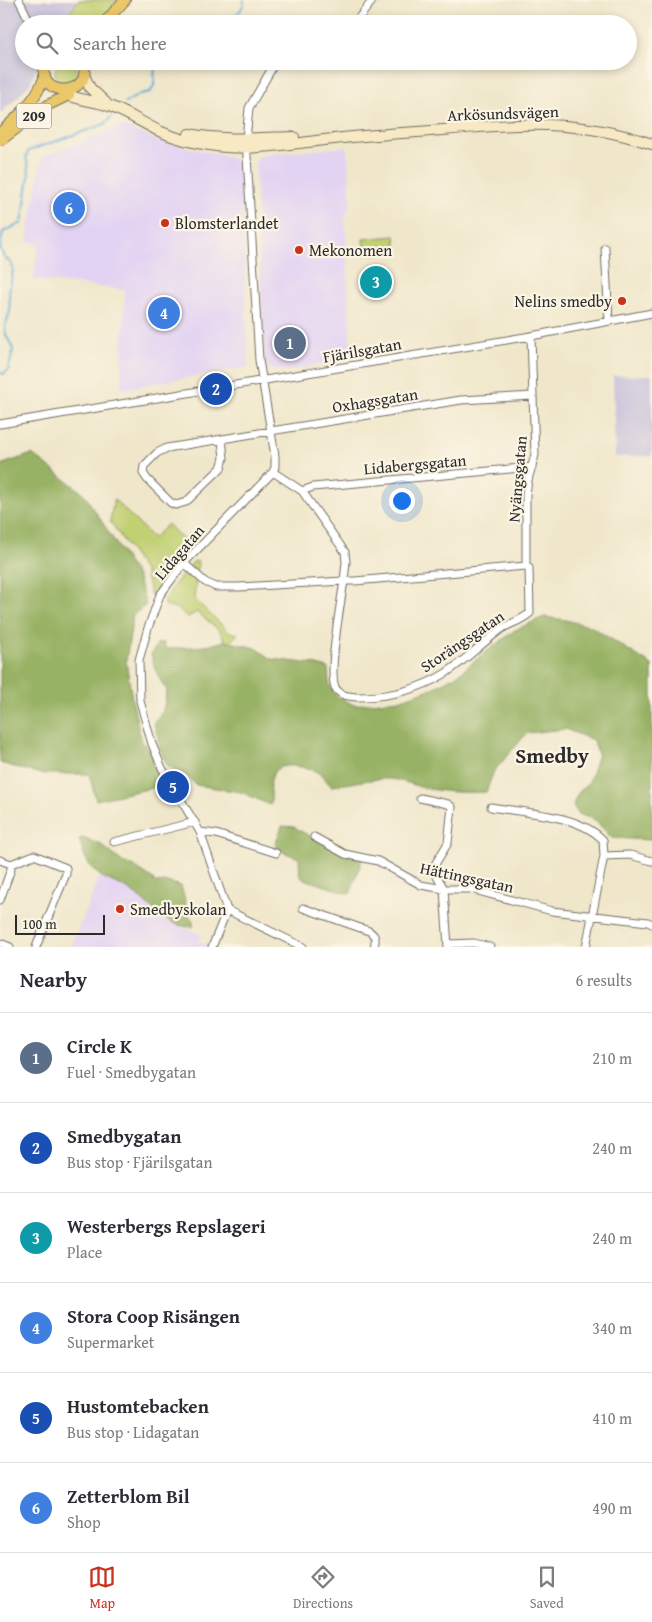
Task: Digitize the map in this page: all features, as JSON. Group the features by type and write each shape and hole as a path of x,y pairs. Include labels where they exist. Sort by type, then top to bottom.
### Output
{"main road":[{"path":"112,15 126,1"},
{"path":"114,15 126,1"},
{"path":"118,15 126,1"},
{"path":"44,70 45,76 51,86 62,92 80,83 83,70"},
{"name":"Arkösundsvägen","path":"83,70 90,88 109,106"},
{"name":"209","path":"0,138 27,107 45,76"},
{"name":"209","path":"0,138 37,106 62,92"},
{"name":"Arkösundsvägen","path":"62,92 109,106 142,122 200,136 246,143 539,124 592,128 652,144"}],"street":[{"path":"19,0 26,15"},
{"path":"361,15 373,0"},
{"path":"271,70 249,108 246,143 259,360 276,462 273,472 302,492 345,552 344,580"},
{"path":"605,248 609,321"},
{"name":"Fjärilsgatan","path":"0,424 531,336 652,313"},
{"name":"Nyängsgatan","path":"530,607 529,568 526,566 526,494 535,455 531,336"},
{"name":"Oxhagsgatan","path":"222,439 224,458 221,468 182,504 171,503 143,473 144,466 161,450 222,439 461,400 533,396"},
{"name":"Lidabergsgatan","path":"302,492 313,487 532,467"},
{"name":"Lidagatan","path":"227,910 200,832 162,768 152,744 140,701 139,660 160,595 184,563 273,472"},
{"path":"184,563 205,582 216,587 355,581 526,566"},
{"name":"Storängsgatan","path":"344,580 337,628 333,677 339,692 346,696 374,697 416,688 445,673 503,628 525,617 530,613 530,607"},
{"path":"420,798 448,804 452,807 448,843 434,866 434,871 444,889 448,946 474,943 490,947"},
{"path":"491,807 557,818 584,827 598,834 603,840 604,856 586,947"},
{"path":"114,842 194,822"},
{"path":"200,832 216,834 276,853"},
{"name":"Hättingsgatan","path":"314,837 345,854 378,861 421,884 444,889 471,889 552,911 652,924"},
{"path":"0,860 10,864 34,855 66,868 66,874 36,947"},
{"path":"604,856 630,855 652,861"},
{"path":"0,900 11,869 10,864"},
{"path":"303,908 369,930 376,939 374,947"},
{"path":"212,947 227,910 303,947"},
{"path":"0,943 10,947"}],"shaded area":[{"path":"0,0 78,0 67,15 15,15 15,70 35,70 30,84 0,114"},
{"path":"122,126 163,142 234,159 241,171 248,367 121,389 125,290 33,279 39,244 27,241 42,157"},
{"path":"347,147 351,203 345,216 351,358 285,371 268,368 265,358 255,164 258,157 269,154"},
{"path":"652,375 652,456 615,457 613,376"},
{"name":"Smedbyskolan","path":"100,876 137,895 171,922 201,935 198,941 207,945 206,947 71,947"}],"green space":[{"path":"79,0 117,0 105,15 68,15"},
{"path":"56,70 76,70 74,80 66,83 58,80 55,72"},
{"path":"395,236 397,252 365,255 363,239"},
{"path":"32,454 84,494 137,576 146,605 133,615 126,661 141,740 150,750 157,770 166,785 96,800 89,774 41,774 0,763 0,465"},
{"path":"114,499 153,538 168,524 188,545 188,548 174,565 153,597 151,596 145,572 110,521"},
{"path":"194,561 198,562 194,599 229,632 238,634 230,642 225,641 220,631 197,612 188,617 176,608 166,606 164,601"},
{"path":"544,617 566,620 592,627 652,665 652,840 612,838 595,820 578,814 573,805 578,793 589,782 598,754 593,740 565,729 527,733 494,771 486,792 424,788 390,779 368,780 331,786 317,772 306,768 287,766 281,767 273,774 270,805 241,792 196,785 186,775 167,765 160,748 154,722 163,711 167,690 159,678 151,655 157,644 163,642 166,649 206,646 225,641 256,648 272,659 313,664 328,668 329,683 335,695 354,705 399,700 433,688 459,674 515,630"},
{"path":"282,826 294,827 311,837 362,860 350,894 300,876 299,858 283,852 275,845"},
{"path":"82,838 100,844 125,864 133,865 152,878 155,883 167,882 181,886 193,927 171,922 124,887 98,874 85,857 79,839"}],"waterway":[{"path":"235,15 241,9 244,0"},
{"path":"125,103 140,94 150,92 154,86 155,70"},
{"path":"0,247 3,232 22,223 29,176 26,158 28,151 105,124 111,117"},
{"path":"0,248 13,269 9,293 10,311 5,327 6,335 13,348 8,370 4,374 0,373"}],"place":[{"name":"Zetterblom Bil","path":"69,208"},
{"name":"Blomsterlandet","path":"165,223"},
{"name":"Mekonomen","path":"299,250"},
{"name":"Westerbergs Repslageri","path":"376,282"},
{"name":"Nelins smedby","path":"622,301"},
{"name":"Stora Coop Risängen","path":"164,313"},
{"name":"Circle K","path":"290,343"},
{"name":"Smedbygatan","path":"216,389"},
{"name":"Hustomtebacken","path":"173,787"},
{"name":"Smedbyskolan","path":"120,909"}],"district":[{"name":"Smedby","path":"552,756"}]}
